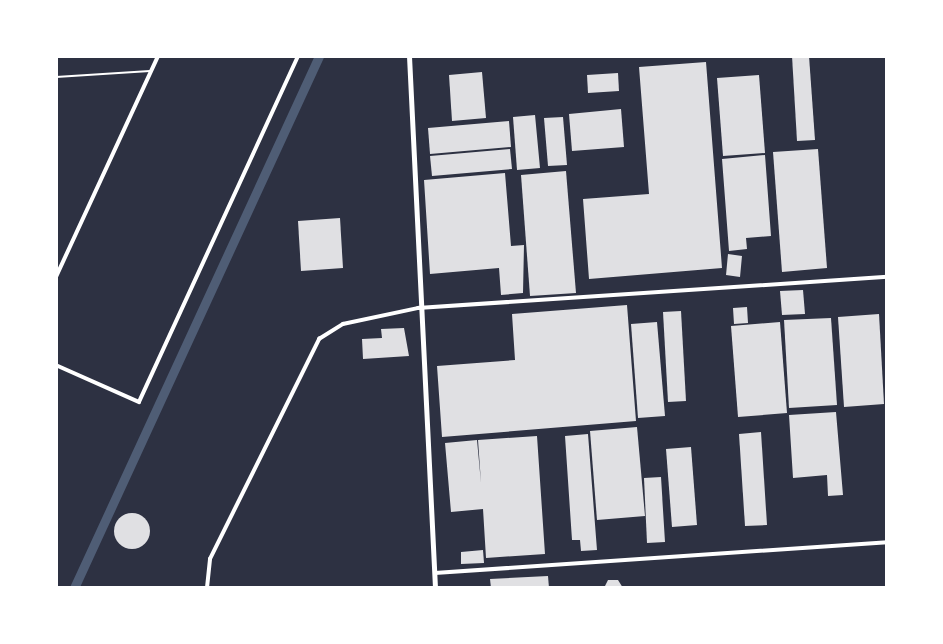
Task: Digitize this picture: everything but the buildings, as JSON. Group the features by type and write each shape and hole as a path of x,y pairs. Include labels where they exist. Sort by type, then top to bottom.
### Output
{"main road":[{"path":"409,56 418,308 435,588"}],"street":[{"path":"56,277 158,56"},
{"path":"56,365 139,402 298,56"},
{"path":"207,588 210,559 319,339 363,317 418,308 887,277"},
{"path":"434,573 887,542"}],"lane":[{"path":"56,76 152,71"}],"waterway":[{"path":"74,588 319,56"}]}
